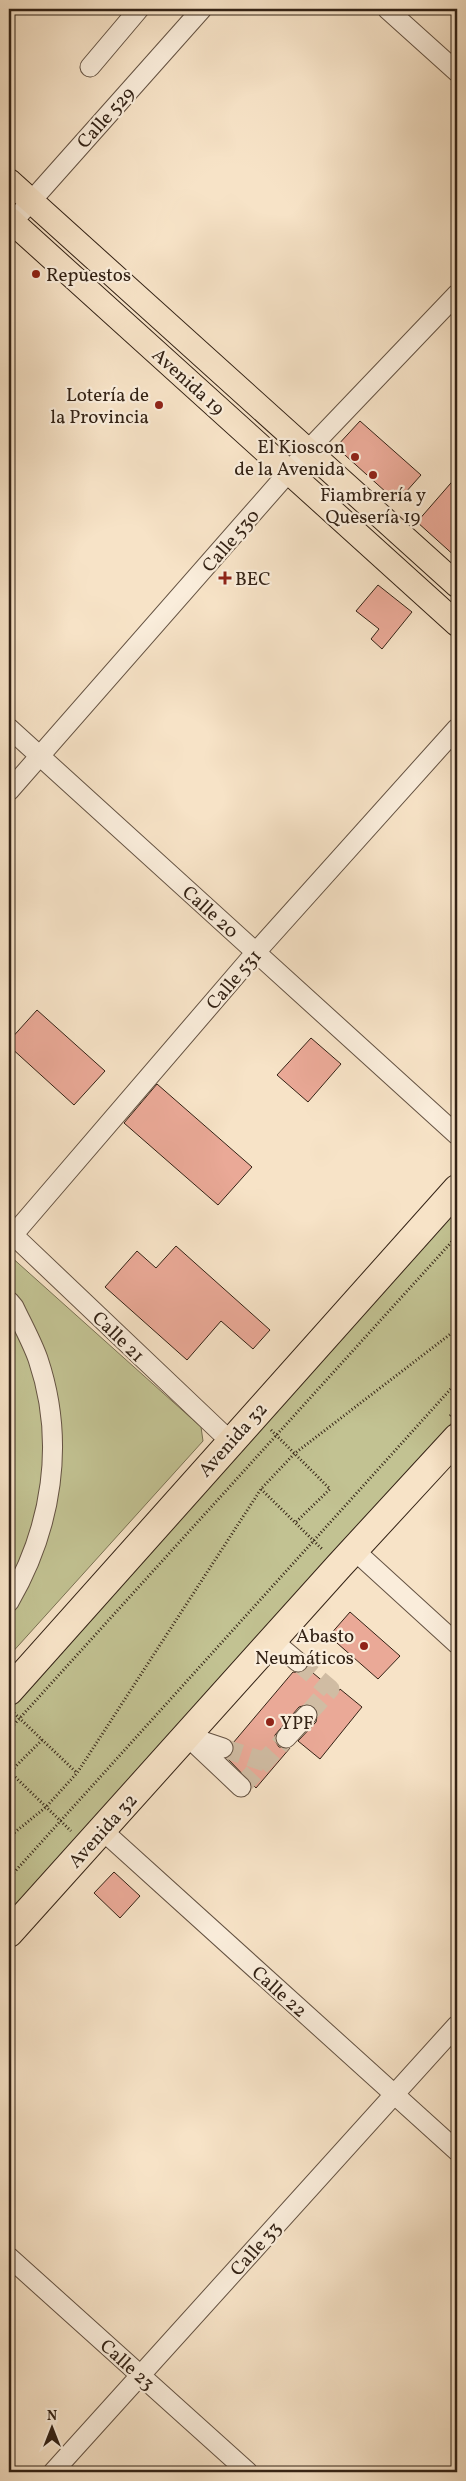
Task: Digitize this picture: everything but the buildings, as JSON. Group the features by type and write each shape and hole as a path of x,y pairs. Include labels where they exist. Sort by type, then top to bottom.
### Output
{"highway":[{"name":"Avenida 32","path":"9,1691 254,1414 457,1190"},
{"name":"Avenida 32","path":"9,1934 346,1558 457,1438"}],"main road":[{"name":"Avenida 19","path":"9,182 457,585"},
{"name":"Avenida 19","path":"10,222 457,624"}],"street":[{"path":"90,67 139,9"},
{"path":"387,9 457,72"},
{"name":"Calle 529","path":"10,222 31,201 193,11"},
{"name":"Calle 530","path":"9,791 308,450 457,294"},
{"name":"Calle 20","path":"9,728 457,1135"},
{"name":"Calle 531","path":"11,1233 256,952 457,728"},
{"name":"Calle 21","path":"11,1233 230,1441"},
{"path":"9,1301 14,1307 38,1359 50,1413 52,1470 43,1525 23,1577 9,1602"},
{"path":"346,1558 457,1644"},
{"path":"272,1640 298,1662"},
{"path":"286,1738 307,1715"},
{"path":"187,1736 224,1748"},
{"path":"187,1736 241,1787"},
{"name":"Calle 22","path":"94,1838 394,2094 457,2151"},
{"name":"Calle 33","path":"53,2472 457,2025"},
{"name":"Calle 23","path":"9,2257 248,2472"}],"path":[{"path":"9,1730 457,1236"},
{"path":"9,1838 46,1807 77,1773 261,1489 294,1454 457,1329"},
{"path":"9,1878 457,1382"},
{"path":"254,1414 330,1489 295,1523"},
{"path":"261,1489 313,1541 346,1558"},
{"path":"9,1708 77,1773"},
{"path":"42,1740 10,1772 61,1821 94,1838"}],"green space":[{"path":"457,1206 457,1417 9,1914 9,1702"},
{"path":"9,1255 201,1427 203,1441 9,1656"}],"tunnel":[{"path":"298,1662 330,1689 307,1715"},
{"path":"241,1787 286,1738"},
{"path":"223,1748 265,1762"}],"place":[{"name":"Repuestos","path":"36,274"},
{"name":"Lotería de la Provincia","path":"159,405"},
{"name":"El Kioscon de la Avenida","path":"355,457"},
{"name":"Fiambrería y Quesería 19","path":"373,475"},
{"name":"BEC","path":"225,578"},
{"name":"Abasto Neumáticos","path":"364,1646"},
{"name":"YPF","path":"270,1722"}]}
